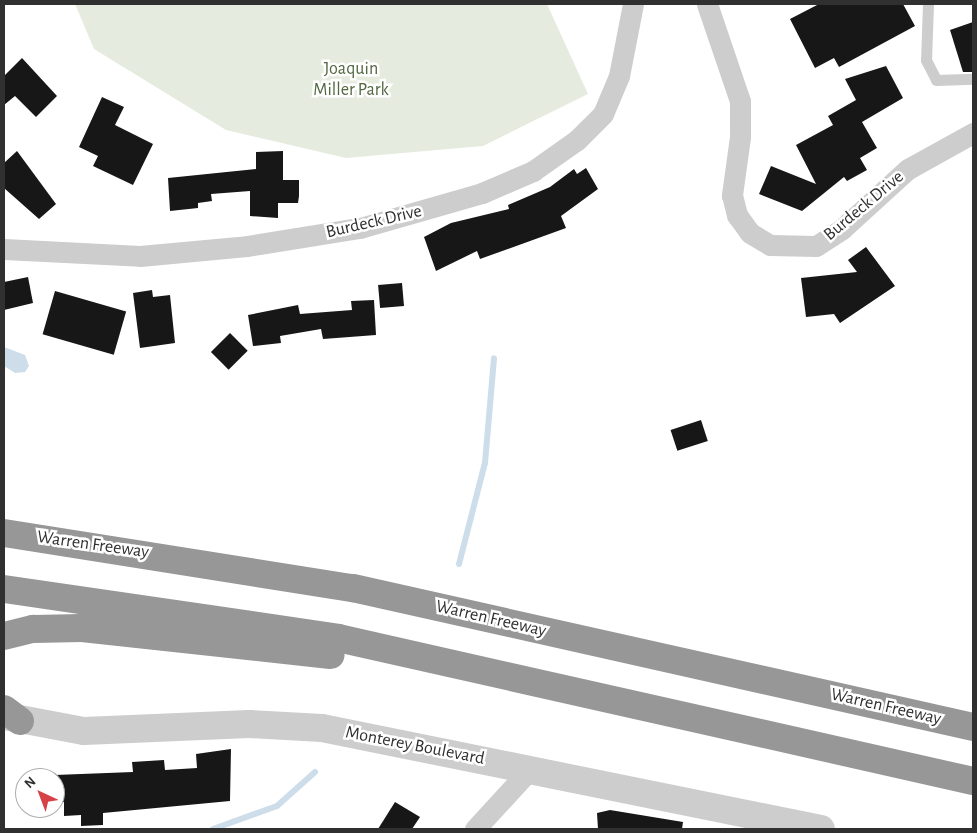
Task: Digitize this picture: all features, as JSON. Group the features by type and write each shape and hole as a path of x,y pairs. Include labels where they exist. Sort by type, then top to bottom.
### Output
{"highway":[{"name":"Warren Freeway","path":"4,533 353,588 973,727"},
{"path":"4,589 338,638 534,680 973,781"},
{"path":"6,636 55,628 123,631 534,680"}],"street":[{"name":"Burdeck Drive","path":"4,249 140,256 247,246 360,228 482,193 533,171 577,140 604,114 619,76 633,4"},
{"name":"Burdeck Drive","path":"707,4 740,101 740,137 732,195 737,215 750,233 770,245 816,246 842,229 908,169 973,132"},
{"name":"Monterey Boulevard","path":"9,715 118,733 285,725 531,768 821,829"},
{"path":"475,829 531,768"}],"lane":[{"path":"928,4 926,60 936,80 973,79"}],"green space":[{"name":"Joaquin Miller Park","path":"75,4 547,4 588,94 483,146 346,158 226,130 94,49"}],"water":[{"path":"4,347 25,355 29,366 25,372 15,373 4,366"}],"building":[{"path":"819,4 903,4 915,26 839,67 834,58 815,68 790,19"},
{"path":"973,22 973,72 963,72 950,30"},
{"path":"22,58 57,96 36,117 15,96 4,105 4,76"},
{"path":"886,66 903,98 862,122 877,148 860,158 867,170 847,181 844,177 802,211 759,194 771,166 816,184 796,145 833,125 828,116 856,100 845,79"},
{"path":"102,97 124,107 115,125 153,144 133,185 93,166 98,156 79,147"},
{"path":"17,151 56,204 39,219 4,188 4,163"},
{"path":"283,151 283,180 299,180 299,196 298,203 278,203 278,218 250,216 250,191 211,194 212,201 198,203 198,208 170,211 168,178 256,169 256,152"},
{"path":"586,168 598,189 561,216 566,228 480,259 477,251 436,271 424,237 451,223 509,209 508,205 550,187 574,169 577,174"},
{"path":"866,247 895,286 840,323 834,314 806,317 801,278 857,272 848,260"},
{"path":"28,277 33,303 4,310 4,282"},
{"path":"402,283 404,306 380,308 378,285"},
{"path":"152,290 153,297 170,295 175,343 140,348 133,293"},
{"path":"55,291 126,311 114,355 43,334"},
{"path":"374,300 376,335 323,339 321,329 280,336 281,343 253,346 248,315 298,305 300,314 352,310 351,301"},
{"path":"230,333 248,351 229,370 211,352"},
{"path":"701,420 708,441 677,451 671,430"},
{"path":"231,749 230,801 103,813 103,825 81,826 81,815 65,816 65,775 133,772 132,762 164,760 165,770 197,768 196,754"},
{"path":"395,802 420,817 412,829 378,829"},
{"path":"610,810 683,822 682,829 598,829 597,813"}],"waterway":[{"path":"459,564 485,463 494,358"},
{"path":"213,829 277,806 315,772"}]}
